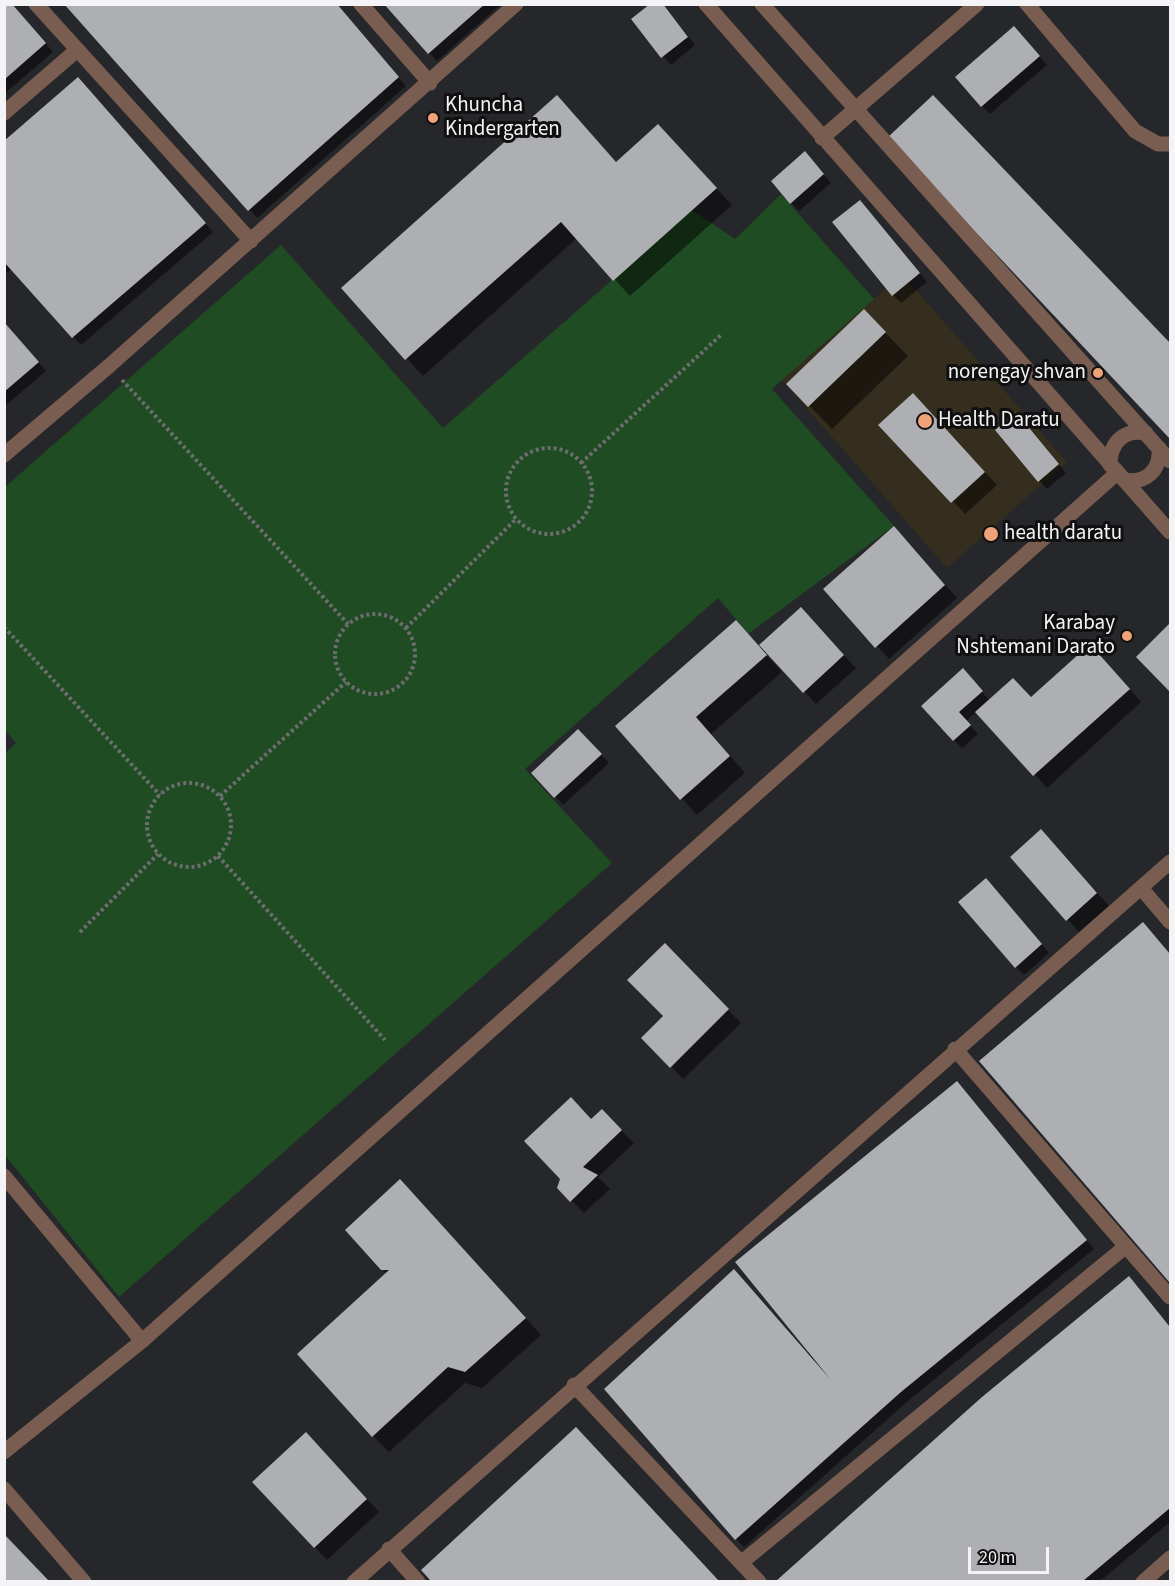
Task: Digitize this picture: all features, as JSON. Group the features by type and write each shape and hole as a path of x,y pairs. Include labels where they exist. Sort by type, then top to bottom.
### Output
{"street":[{"path":"36,4 250,241"},
{"path":"361,4 430,83"},
{"path":"4,455 109,366 430,83 516,4"},
{"path":"706,4 1170,532"},
{"path":"762,4 1170,461"},
{"path":"822,138 977,4"},
{"path":"1027,4 1136,131 1158,144 1170,144"},
{"path":"4,113 77,51"},
{"path":"1117,473 1112,449 1116,442 1130,433 1146,433"},
{"path":"1117,473 1140,480 1154,472 1158,465 1159,448"},
{"path":"4,1452 142,1341 1117,473"},
{"path":"354,1581 1170,862"},
{"path":"1142,889 1170,922"},
{"path":"956,1049 1170,1297"},
{"path":"4,1176 142,1341"},
{"path":"742,1562 1125,1247"},
{"path":"574,1386 759,1581"},
{"path":"4,1489 84,1581"},
{"path":"390,1549 418,1581"},
{"path":"1143,1581 1170,1558"}],"path":[{"path":"581,463 721,335"},
{"path":"109,366 348,624"},
{"path":"549,448 563,450 581,463 591,480 592,495 588,509 580,521 569,530 555,534 540,534 527,528 516,519 509,507 506,494 507,480 523,457 535,450 549,448"},
{"path":"406,628 516,519"},
{"path":"384,614 397,620 406,628 415,652 414,665 400,686 387,693 374,694 360,692 346,682 335,661 335,648 348,624 359,617 384,614"},
{"path":"4,627 160,795"},
{"path":"220,796 346,682"},
{"path":"183,783 209,788 220,796 227,807 231,833 226,846 218,856 206,864 191,868 177,866 159,854 148,836 147,821 151,807 160,795 170,787 183,783"},
{"path":"80,932 159,854"},
{"path":"218,856 385,1040"}],"shaded area":[{"name":"Health Daratu","path":"909,282 1067,462 947,568 782,380 886,288 892,295"}],"green space":[{"path":"781,194 874,299 772,389 894,526 748,634 718,598 525,769 612,863 119,1297 5,1155 4,754 16,743 5,730 5,487 281,245 443,428 692,210 735,239"}],"building":[{"path":"5,4 12,4 46,43 5,79"},
{"path":"64,4 337,4 399,77 248,211"},
{"path":"384,4 485,4 428,54"},
{"path":"650,4 663,4 688,37 661,58 631,19"},
{"path":"1014,26 1040,56 981,107 955,77"},
{"path":"78,77 206,223 72,338 4,262 4,141"},
{"path":"557,95 616,162 658,124 717,188 613,281 561,222 405,360 341,288"},
{"path":"933,95 1170,343 1170,439 887,138"},
{"path":"805,151 824,174 790,204 771,181"},
{"path":"860,200 920,273 892,296 832,222"},
{"path":"864,309 886,332 808,407 786,384"},
{"path":"4,322 39,362 4,392"},
{"path":"913,393 985,472 951,503 878,425"},
{"path":"1016,412 1059,464 1038,482 995,430"},
{"path":"894,526 945,585 875,648 823,589"},
{"path":"801,607 844,655 803,693 759,645"},
{"path":"736,620 767,655 696,717 730,756 680,800 615,726"},
{"path":"1170,623 1170,692 1136,657"},
{"path":"1090,644 1130,689 1033,776 975,712 1013,678 1031,697"},
{"path":"963,668 983,691 959,712 971,725 953,741 921,706"},
{"path":"578,729 602,754 554,798 531,773"},
{"path":"1041,829 1097,893 1066,921 1010,857"},
{"path":"986,878 1042,944 1015,968 958,902"},
{"path":"1143,922 1170,954 1170,1283 979,1061"},
{"path":"665,943 729,1009 670,1068 641,1038 663,1016 627,980"},
{"path":"957,1081 1087,1240 901,1392 735,1540 604,1389 734,1269 831,1380 735,1262"},
{"path":"571,1097 591,1119 602,1109 622,1130 583,1167 598,1175 570,1202 557,1188 560,1179 524,1141"},
{"path":"400,1179 526,1318 465,1372 448,1367 372,1437 297,1354 389,1270 381,1270 345,1230"},
{"path":"1129,1276 1170,1327 1170,1508 1083,1581 776,1581 982,1397"},
{"path":"576,1427 719,1581 431,1581 421,1570"},
{"path":"306,1432 367,1499 314,1548 252,1482"},
{"path":"4,1534 27,1558 49,1581 4,1581"}],"place":[{"name":"Khuncha Kindergarten","path":"433,118"},
{"name":"norengay shvan","path":"1098,373"},
{"name":"Health Daratu","path":"925,421"},
{"name":"health daratu","path":"991,534"},
{"name":"Karabay Nshtemani Darato","path":"1127,636"}]}
